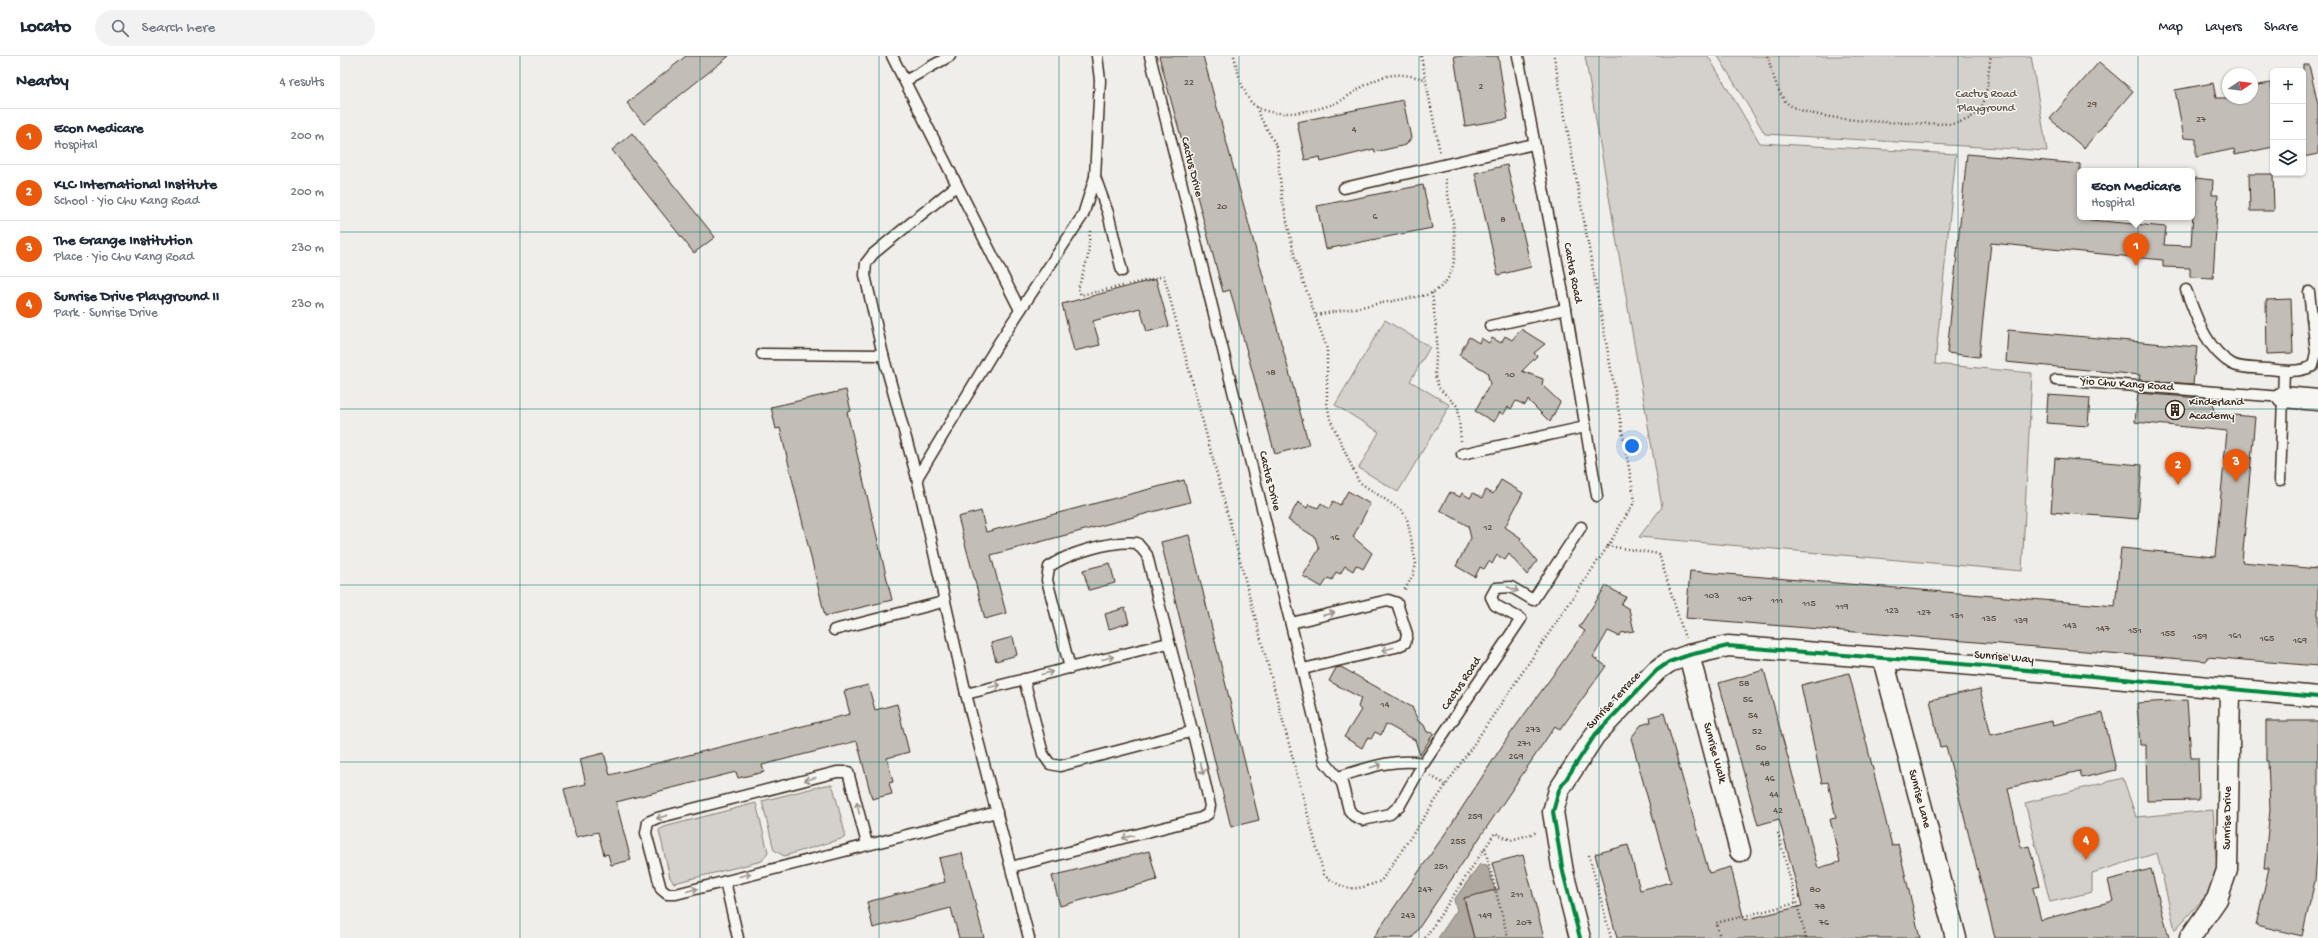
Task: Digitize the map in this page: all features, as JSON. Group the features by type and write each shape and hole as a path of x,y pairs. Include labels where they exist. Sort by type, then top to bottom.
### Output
{"street":[{"name":"Yio Chu Kang Road","path":"2283,397 2318,400"},
{"name":"Sunrise Way","path":"1688,655 1728,646 1973,665 2318,697"},
{"name":"Sunrise Walk","path":"1688,655 1740,851"},
{"name":"Sunrise Terrace","path":"1580,938 1563,872 1552,812 1559,790 1595,735 1620,708 1656,671 1669,662 1688,655"},
{"name":"Sunrise Lane","path":"1882,659 1956,938"},
{"name":"Sunrise Drive","path":"2190,938 2217,899 2227,870 2230,689"}],"lane":[{"path":"892,56 956,186 1020,310"},
{"path":"904,81 950,56"},
{"path":"917,478 1020,310 1083,215 1095,177 1100,87 1097,56"},
{"name":"Cactus Drive","path":"1150,56 1325,762 1338,777 1344,788 1349,810 1354,816 1363,820 1390,814 1400,805 1422,766"},
{"name":"Cactus Road","path":"1518,56 1566,309 1597,496"},
{"path":"1344,188 1534,144"},
{"path":"1095,177 1108,213 1122,271"},
{"path":"956,186 873,254 866,263 865,275 883,355 917,478 943,602 1030,938"},
{"path":"2186,290 2201,326 2216,351 2233,364 2284,371 2302,371 2313,366 2316,352 2309,292"},
{"path":"1490,326 1566,309"},
{"path":"762,354 883,355"},
{"path":"2280,480 2284,371"},
{"name":"Yio Chu Kang Road","path":"2056,380 2283,397"},
{"path":"1462,454 1586,427"},
{"name":"Cactus Road","path":"1422,766 1521,619 1495,605 1491,597 1493,592 1496,588 1511,587 1533,600 1581,527"},
{"path":"1011,867 1201,818 1208,814 1210,806 1194,731 1168,643 1147,555 1137,543 1124,541 1060,558 1049,567 1047,580 1070,668"},
{"path":"1291,623 1388,600 1397,602 1407,634 1405,643 1396,647 1303,669"},
{"path":"834,630 943,602"},
{"path":"966,694 1168,643"},
{"path":"1024,679 1043,754 1050,764 1060,766 1194,731"},
{"path":"1338,777 1389,762 1406,760 1422,766"},
{"path":"867,844 848,772 829,774 657,818 648,822 646,833 661,889 667,894 676,894 765,870 997,812"},
{"path":"725,881 738,938"}],"path":[{"path":"1234,56 1240,82 1251,102 1257,108 1259,115 1277,147 1285,215 1300,277 1316,315 1327,349 1328,411 1341,446 1359,482 1401,510 1406,518 1416,564 1413,575 1397,602"},
{"path":"1316,315 1432,293 1448,278 1455,262 1454,236 1421,56"},
{"path":"1083,215 1090,233 1088,257 1078,289 1081,295 1164,276 1324,875 1338,885 1359,889 1381,881 1608,546 1635,501 1554,56"},
{"path":"1767,56 1783,97 1790,105 1801,111 1872,121 1952,124 1966,121 1975,116 1982,108 1986,96 1991,56"},
{"path":"1257,108 1286,113 1316,110 1332,105 1360,87 1395,75 1425,79"},
{"path":"1432,293 1437,337 1436,376 1439,388 1458,407 1462,454"},
{"path":"1608,546 1660,554 1688,655"},
{"path":"1425,938 1495,833 1511,840 1544,830"},
{"path":"1778,833 1806,938"},
{"path":"1485,849 1508,938"},
{"path":"1589,855 1611,938"},
{"path":"1720,938 1716,924 1797,903"}],"green space":[{"path":"1585,56 1708,56 1760,143 1956,154 1935,364 2032,373 2022,571 1639,537 1662,507"},
{"name":"Cactus Road Playground","path":"1718,56 2031,56 2047,151 1765,134"},
{"path":"1385,320 1430,347 1410,381 1450,405 1398,492 1359,468 1379,432 1335,405"},
{"path":"2123,778 2136,817 2213,810 2217,868 2210,891 2175,930 2157,853 2092,873 2092,892 2050,902 2025,803"},
{"path":"826,785 832,785 834,790 845,833 844,838 784,856 774,850 762,801"},
{"path":"756,803 768,852 762,861 674,883 670,878 659,830 664,827"}],"shaded area":[{"path":"1480,864 1487,865 1495,890 1464,899 1474,938 1438,938 1457,910 1454,900"}],"building":[{"path":"686,56 729,56 644,124 627,103"},
{"path":"1159,56 1203,56 1309,445 1275,454 1230,290 1223,292"},
{"path":"1454,56 1498,56 1508,119 1465,126"},
{"path":"2099,62 2133,91 2084,148 2050,119"},
{"path":"2303,65 2309,65 2318,105 2318,154 2306,156 2306,68 2303,68"},
{"path":"2213,83 2216,98 2222,98 2222,104 2258,104 2258,85 2270,83 2270,148 2235,155 2234,149 2196,157 2196,139 2184,138 2175,90"},
{"path":"1403,100 1411,138 1406,145 1375,152 1374,149 1321,162 1320,157 1305,160 1297,122"},
{"path":"632,133 715,237 694,253 612,150"},
{"path":"1967,154 2080,164 2080,168 2077,168 2077,220 2166,227 2164,245 2191,246 2193,220 2195,220 2195,178 2213,180 2212,195 2218,195 2213,278 2190,277 2190,268 2163,267 2163,260 1991,243 1979,357 1947,353"},
{"path":"1507,165 1531,267 1498,275 1475,173"},
{"path":"2249,174 2270,174 2270,176 2273,176 2274,211 2250,211"},
{"path":"1423,185 1432,228 1326,249 1317,206"},
{"path":"1156,279 1169,326 1147,332 1140,308 1093,321 1100,345 1074,351 1062,304"},
{"path":"2291,299 2293,353 2267,354 2266,300"},
{"path":"1521,329 1545,344 1534,353 1537,356 1522,371 1543,379 1542,385 1560,402 1550,422 1528,400 1525,405 1516,401 1511,409 1508,407 1503,415 1500,412 1494,422 1475,411 1490,384 1487,372 1459,355 1469,337 1479,343 1481,338 1489,343 1492,338 1501,343 1505,336 1512,340"},
{"path":"2008,330 2197,347 2193,384 2139,380 2140,375 2006,362"},
{"path":"846,390 851,411 847,412 892,600 825,616 780,428 776,429 771,407"},
{"path":"2138,393 2214,399 2213,413 2255,417 2242,562 2318,569 2318,666 2207,657 2206,661 1686,618 1690,571 2115,606 2121,548 2215,557 2227,431 2135,422"},
{"path":"2048,395 2090,398 2088,426 2046,423"},
{"path":"2055,458 2142,465 2138,519 2051,512"},
{"path":"1184,480 1190,502 991,555 1006,613 985,619 958,517 981,511 986,532"},
{"path":"1501,480 1523,493 1505,527 1521,538 1520,540 1537,561 1527,575 1509,554 1505,560 1497,555 1492,564 1489,561 1484,569 1480,567 1475,577 1456,566 1471,538 1468,526 1440,510 1450,492 1460,497 1462,493 1470,498 1473,493 1482,498 1486,490 1493,494"},
{"path":"1348,491 1370,504 1353,537 1372,553 1363,569 1356,565 1353,571 1345,566 1340,574 1336,572 1332,580 1328,578 1322,587 1303,576 1319,549 1315,537 1288,520 1298,502 1307,508 1309,504 1318,508 1321,503 1329,509 1333,501 1340,505"},
{"path":"1189,535 1259,820 1231,827 1161,542"},
{"path":"1110,563 1115,583 1089,590 1083,570"},
{"path":"1606,586 1626,597 1621,604 1629,609 1634,631 1621,633 1619,636 1608,631 1593,657 1606,666 1560,730 1555,726 1412,938 1373,938 1449,828 1508,737 1585,631 1579,627"},
{"path":"1125,608 1129,623 1109,629 1105,614"},
{"path":"1013,637 1017,655 996,661 991,643"},
{"path":"1341,667 1412,707 1418,721 1424,725 1427,732 1434,733 1420,755 1415,740 1386,724 1381,735 1375,732 1371,739 1367,738 1362,748 1344,737 1361,710 1358,707 1361,698 1329,681 1336,668"},
{"path":"1764,670 1818,868 1840,862 1830,819 1836,818 1828,782 1822,783 1801,685 1849,673 1892,846 1898,844 1920,938 1617,938 1595,854 1628,845 1640,890 1671,882 1631,738 1641,725 1651,722 1650,717 1664,713 1709,873 1731,867 1744,920 1802,906 1779,819 1758,825 1719,683"},
{"path":"868,685 875,710 897,704 909,752 887,758 893,782 889,783 892,794 872,799 857,741 762,765 764,772 738,778 736,772 616,802 631,860 611,865 608,854 604,855 598,832 576,837 564,789 586,784 580,759 604,753 610,775 850,714 844,691"},
{"path":"1980,689 1991,735 2052,721 2053,725 2103,713 2116,770 2082,778 2080,771 2008,788 2021,848 2029,846 2040,886 2033,888 2041,920 2113,901 2108,880 2151,869 2169,938 1995,938 1946,746 1940,747 1930,700"},
{"path":"2187,700 2191,758 2198,758 2199,800 2147,801 2146,745 2140,745 2137,703"},
{"path":"2266,721 2318,721 2318,841 2315,881 2302,936 2256,925 2269,868 2264,868 2270,810 2268,761 2266,761"},
{"path":"1149,851 1157,880 1060,906 1052,876"},
{"path":"962,853 984,938 959,938 951,908 873,928 867,902 945,882 939,858"},
{"path":"1523,855 1544,938 1474,938 1464,898 1499,889 1492,863"}],"cycle path":[{"path":"1580,938 1563,872 1553,812 1559,790 1595,735 1656,671 1669,662 1689,655 1728,646 1973,665 2318,697"}],"place":[{"name":"Econ Medicare","path":"2136,266"},
{"name":"Kinderland Academy","path":"2175,410"},
{"name":"The Grange Institution","path":"2236,482"},
{"name":"KLC International Institute","path":"2178,485"},
{"name":"Sunrise Drive Playground II","path":"2086,860"}]}
